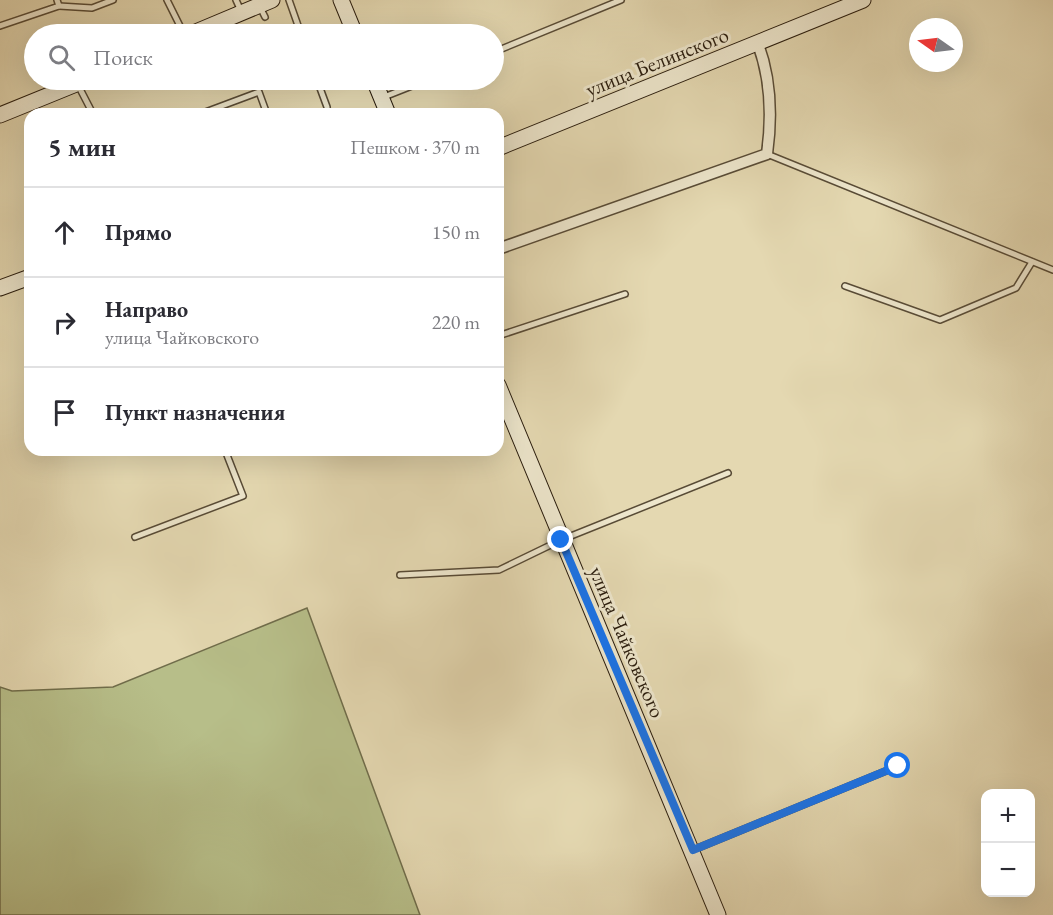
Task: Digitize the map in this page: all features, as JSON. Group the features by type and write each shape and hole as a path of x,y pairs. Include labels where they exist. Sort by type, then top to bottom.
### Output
{"main road":[{"path":"340,0 351,24"},
{"name":"улица Белинского","path":"504,146 863,0"},
{"path":"208,24 239,6 265,7"},
{"path":"0,115 60,90"},
{"path":"378,90 386,108"},
{"path":"0,288 24,279"},
{"name":"улица Чайковского","path":"504,400 693,850 718,915"}],"street":[{"path":"504,247 767,154 771,125 765,62 758,44"}],"lane":[{"path":"0,26 58,3 92,8 113,0"},
{"path":"167,0 179,24"},
{"path":"289,0 297,24"},
{"path":"504,48 621,0"},
{"path":"85,90 91,108"},
{"path":"321,90 327,107"},
{"path":"382,98 402,90"},
{"path":"216,108 259,92 265,108"},
{"path":"767,154 1053,270"},
{"path":"845,286 940,320 1016,288 1032,261"},
{"path":"504,334 625,294"},
{"path":"135,537 243,496 227,456"},
{"path":"400,575 499,570 561,540 728,473"},
{"path":"693,850 898,766"}],"green space":[{"path":"307,608 420,915 0,915 0,687 12,691 113,687"}],"route":[{"path":"561,540 693,850 898,766"}]}
